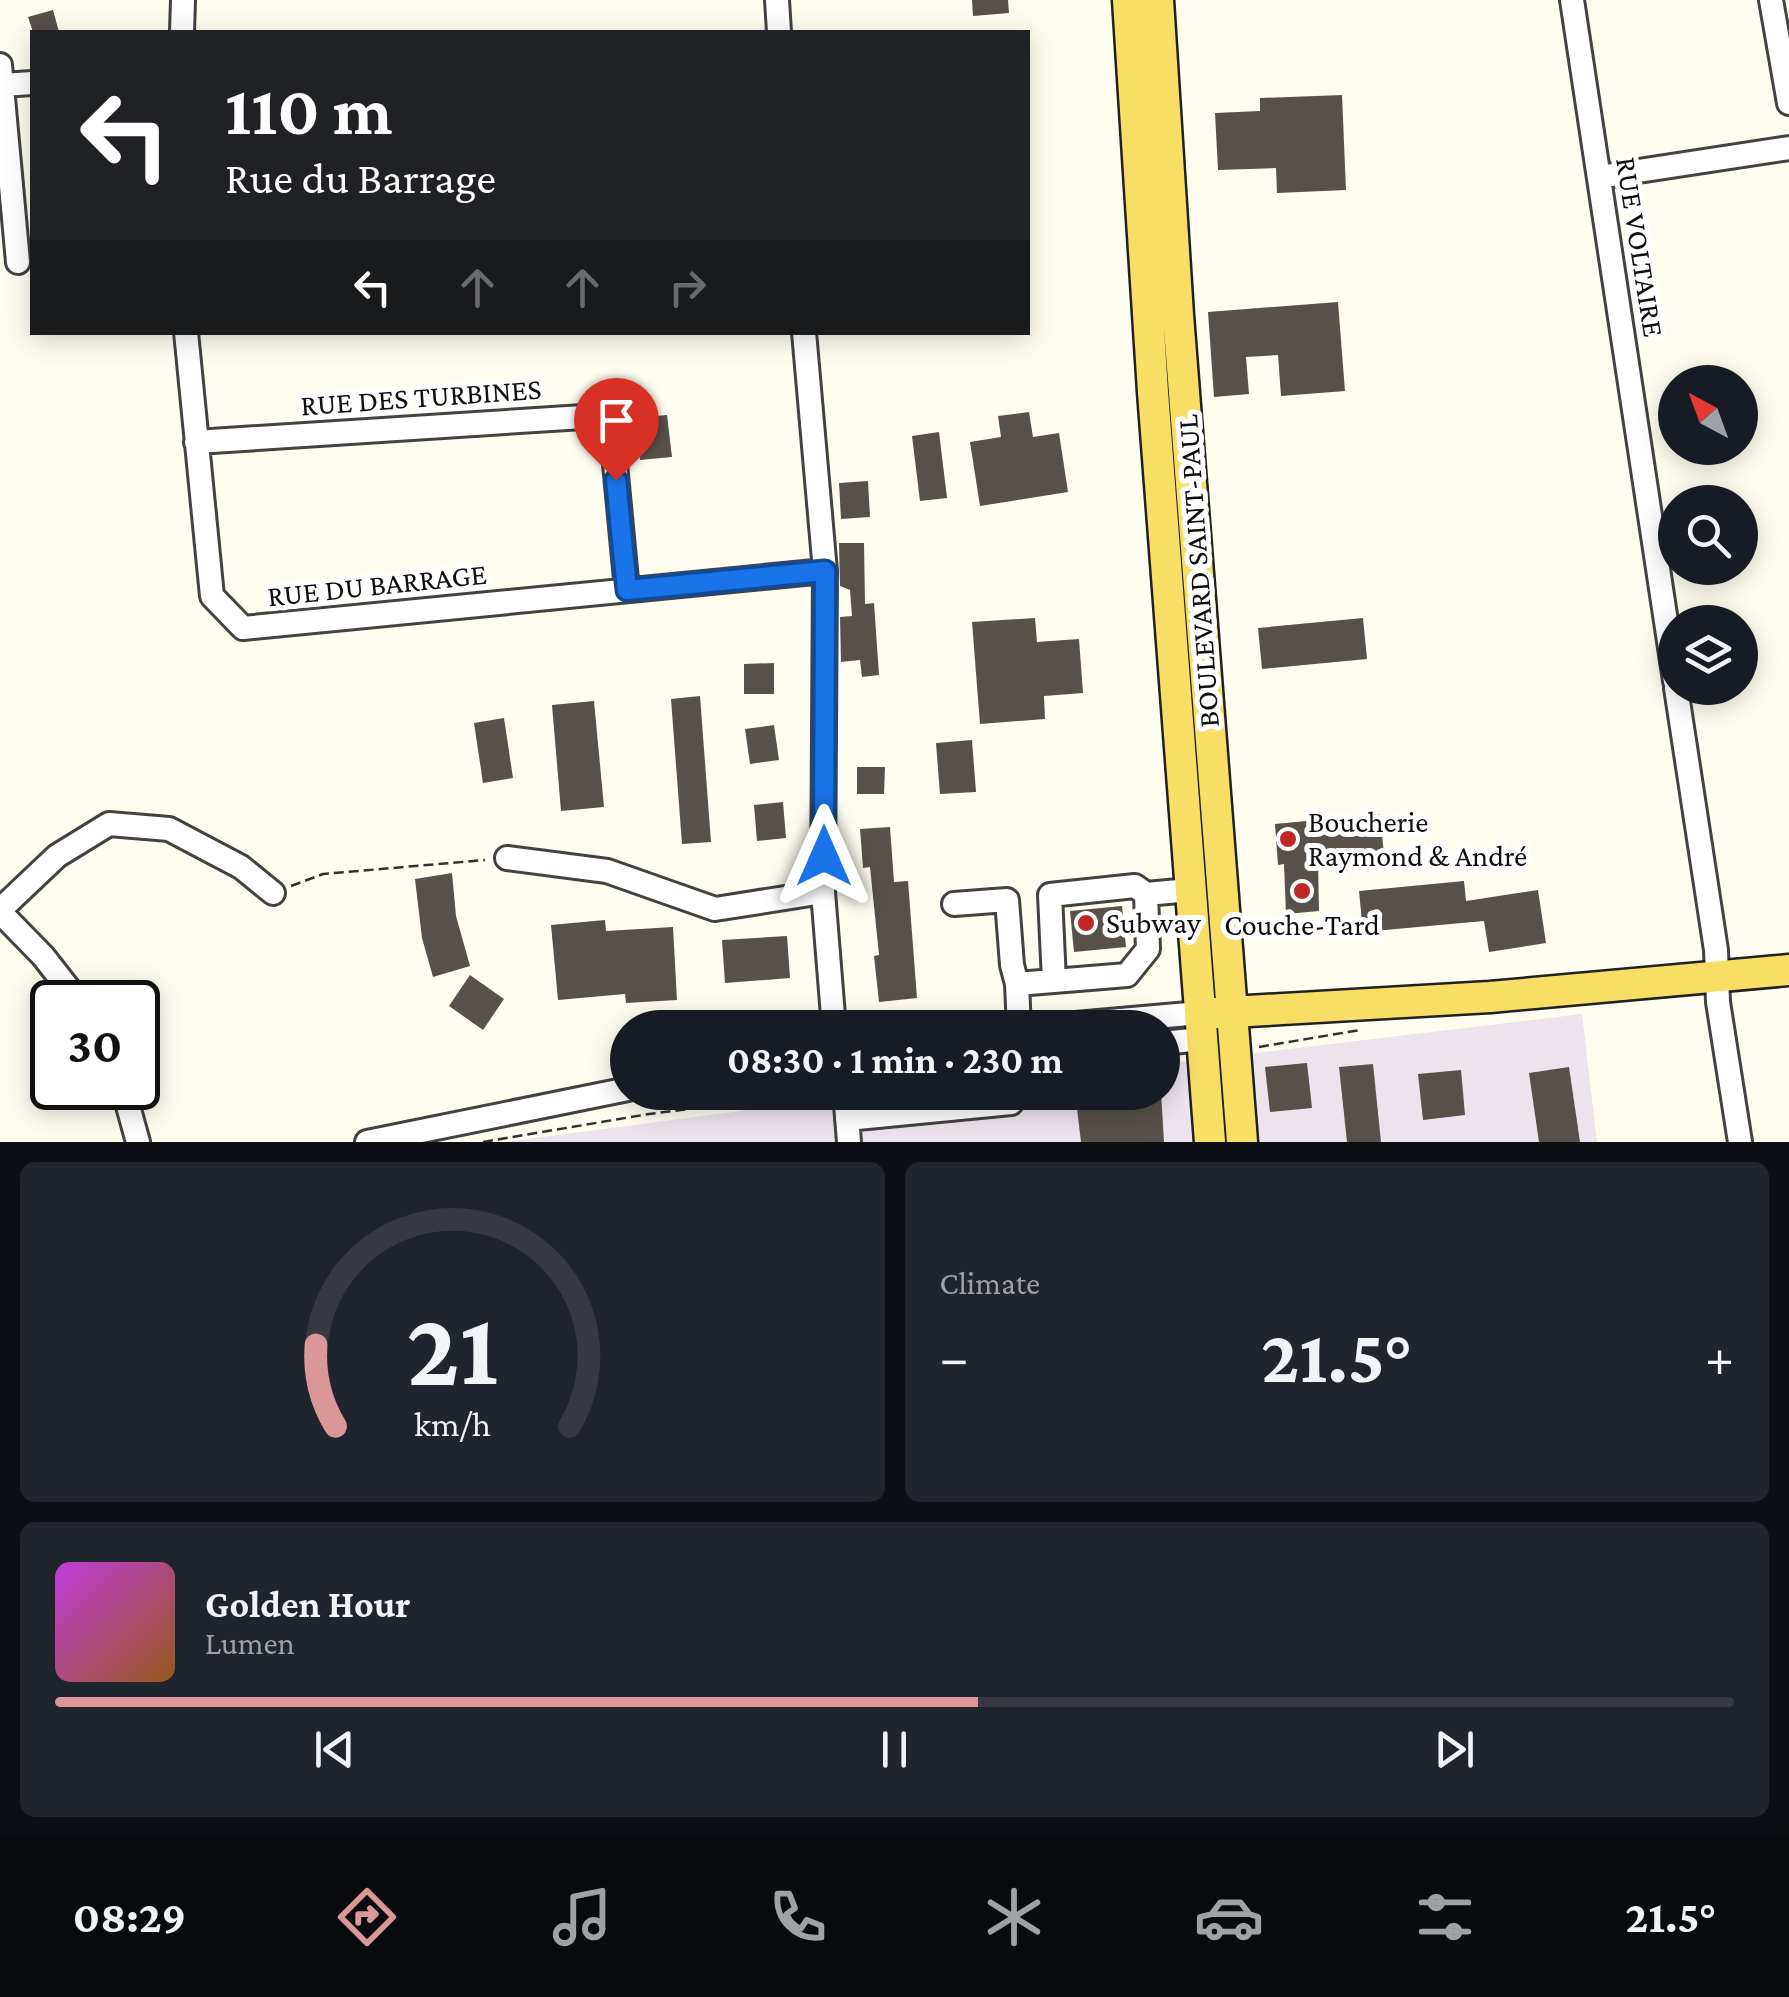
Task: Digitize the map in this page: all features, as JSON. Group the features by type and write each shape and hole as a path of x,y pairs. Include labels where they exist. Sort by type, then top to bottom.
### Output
{"main road":[{"name":"BOULEVARD SAINT-PAUL","path":"1128,0 1210,1142"},
{"name":"BOULEVARD SAINT-PAUL","path":"1158,0 1178,316 1240,1031 1242,1142"},
{"path":"1201,1026 1240,1031 1490,997 1789,970"}],"street":[{"path":"182,30 183,0"},
{"path":"777,0 779,30"},
{"name":"RUE VOLTAIRE","path":"1572,0 1664,605"},
{"path":"1770,0 1789,103"},
{"path":"17,264 2,75 30,82"},
{"path":"1599,178 1789,148"},
{"name":"RUE DU BARRAGE","path":"186,335 212,596 243,628 825,571"},
{"path":"804,335 825,571 823,892 833,1010"},
{"name":"RUE DES TURBINES","path":"196,442 583,416 613,443 627,590"},
{"name":"RUE VOLTAIRE","path":"1679,705 1740,1142"},
{"path":"62,980 0,911 57,856 110,824 169,829 241,867 273,893"},
{"path":"507,858 607,871 714,909 823,892"},
{"path":"1054,981 1050,895 1135,886 1146,894 1190,890"},
{"path":"1017,984 1127,975 1148,948 1146,894"},
{"path":"954,904 1007,900 1019,1010"},
{"path":"1180,1026 1201,1026"},
{"path":"1180,1035 1201,1026"},
{"path":"367,1142 610,1094"},
{"path":"129,1110 138,1142"},
{"path":"848,1130 969,1110"}],"path":[{"path":"273,893 323,874 507,858"},
{"path":"1240,1031 1364,1029"},
{"path":"483,1142 681,1110"}],"shaded area":[{"path":"1582,1014 1597,1142 504,1142 750,1110 1180,1110 1180,1062"}],"building":[{"path":"972,0 1008,0 1009,13 973,16"},
{"path":"53,10 58,30 32,30 28,17"},
{"path":"1342,95 1346,190 1277,193 1276,168 1218,170 1215,113 1260,111 1260,98"},
{"path":"1338,302 1345,391 1281,396 1278,355 1246,357 1249,394 1214,397 1208,312"},
{"path":"1029,412 1033,437 1059,433 1068,492 980,506 970,442 1001,437 998,416"},
{"path":"667,415 672,457 640,460 636,418"},
{"path":"939,432 947,498 920,501 912,436"},
{"path":"868,481 870,517 841,519 839,483"},
{"path":"839,543 864,543 865,604 874,603 879,675 862,677 860,660 841,662 840,617 852,616 850,590 840,586"},
{"path":"1035,618 1037,642 1079,639 1083,693 1044,696 1045,719 980,724 972,622"},
{"path":"1363,618 1367,659 1262,669 1258,628"},
{"path":"774,663 774,694 744,694 744,664"},
{"path":"700,696 711,842 682,844 671,699"},
{"path":"594,701 604,807 561,811 552,705"},
{"path":"504,718 513,778 483,783 474,723"},
{"path":"774,725 779,760 750,764 745,729"},
{"path":"972,740 976,792 940,794 936,743"},
{"path":"857,767 885,767 884,794 857,794"},
{"path":"783,802 786,838 757,841 754,805"},
{"path":"1380,814 1384,855 1318,861 1319,911 1286,914 1284,864 1278,865 1275,824"},
{"path":"890,827 894,882 908,881 917,998 879,1002 874,956 879,955 870,867 863,868 860,829"},
{"path":"452,873 456,916 470,966 433,977 422,938 415,879"},
{"path":"1464,881 1466,901 1538,890 1546,943 1489,952 1484,921 1363,932 1359,891"},
{"path":"1122,906 1126,947 1074,952 1070,911"},
{"path":"605,920 606,931 673,927 677,1000 626,1003 625,994 558,1000 551,925"},
{"path":"787,936 790,978 725,983 722,940"},
{"path":"470,975 504,999 483,1030 449,1006"},
{"path":"1307,1063 1312,1108 1270,1112 1265,1067"},
{"path":"1373,1064 1381,1142 1347,1142 1339,1067"},
{"path":"1569,1067 1580,1142 1539,1142 1529,1073"},
{"path":"1461,1070 1465,1115 1423,1120 1418,1074"},
{"path":"1077,1110 1162,1110 1164,1142 1081,1142"}],"place":[{"name":"Boucherie Raymond & André","path":"1288,839"},
{"name":"Couche-Tard","path":"1302,891"},
{"name":"Subway","path":"1086,923"}],"route":[{"path":"616,480 627,590 825,571 824,856"}]}
